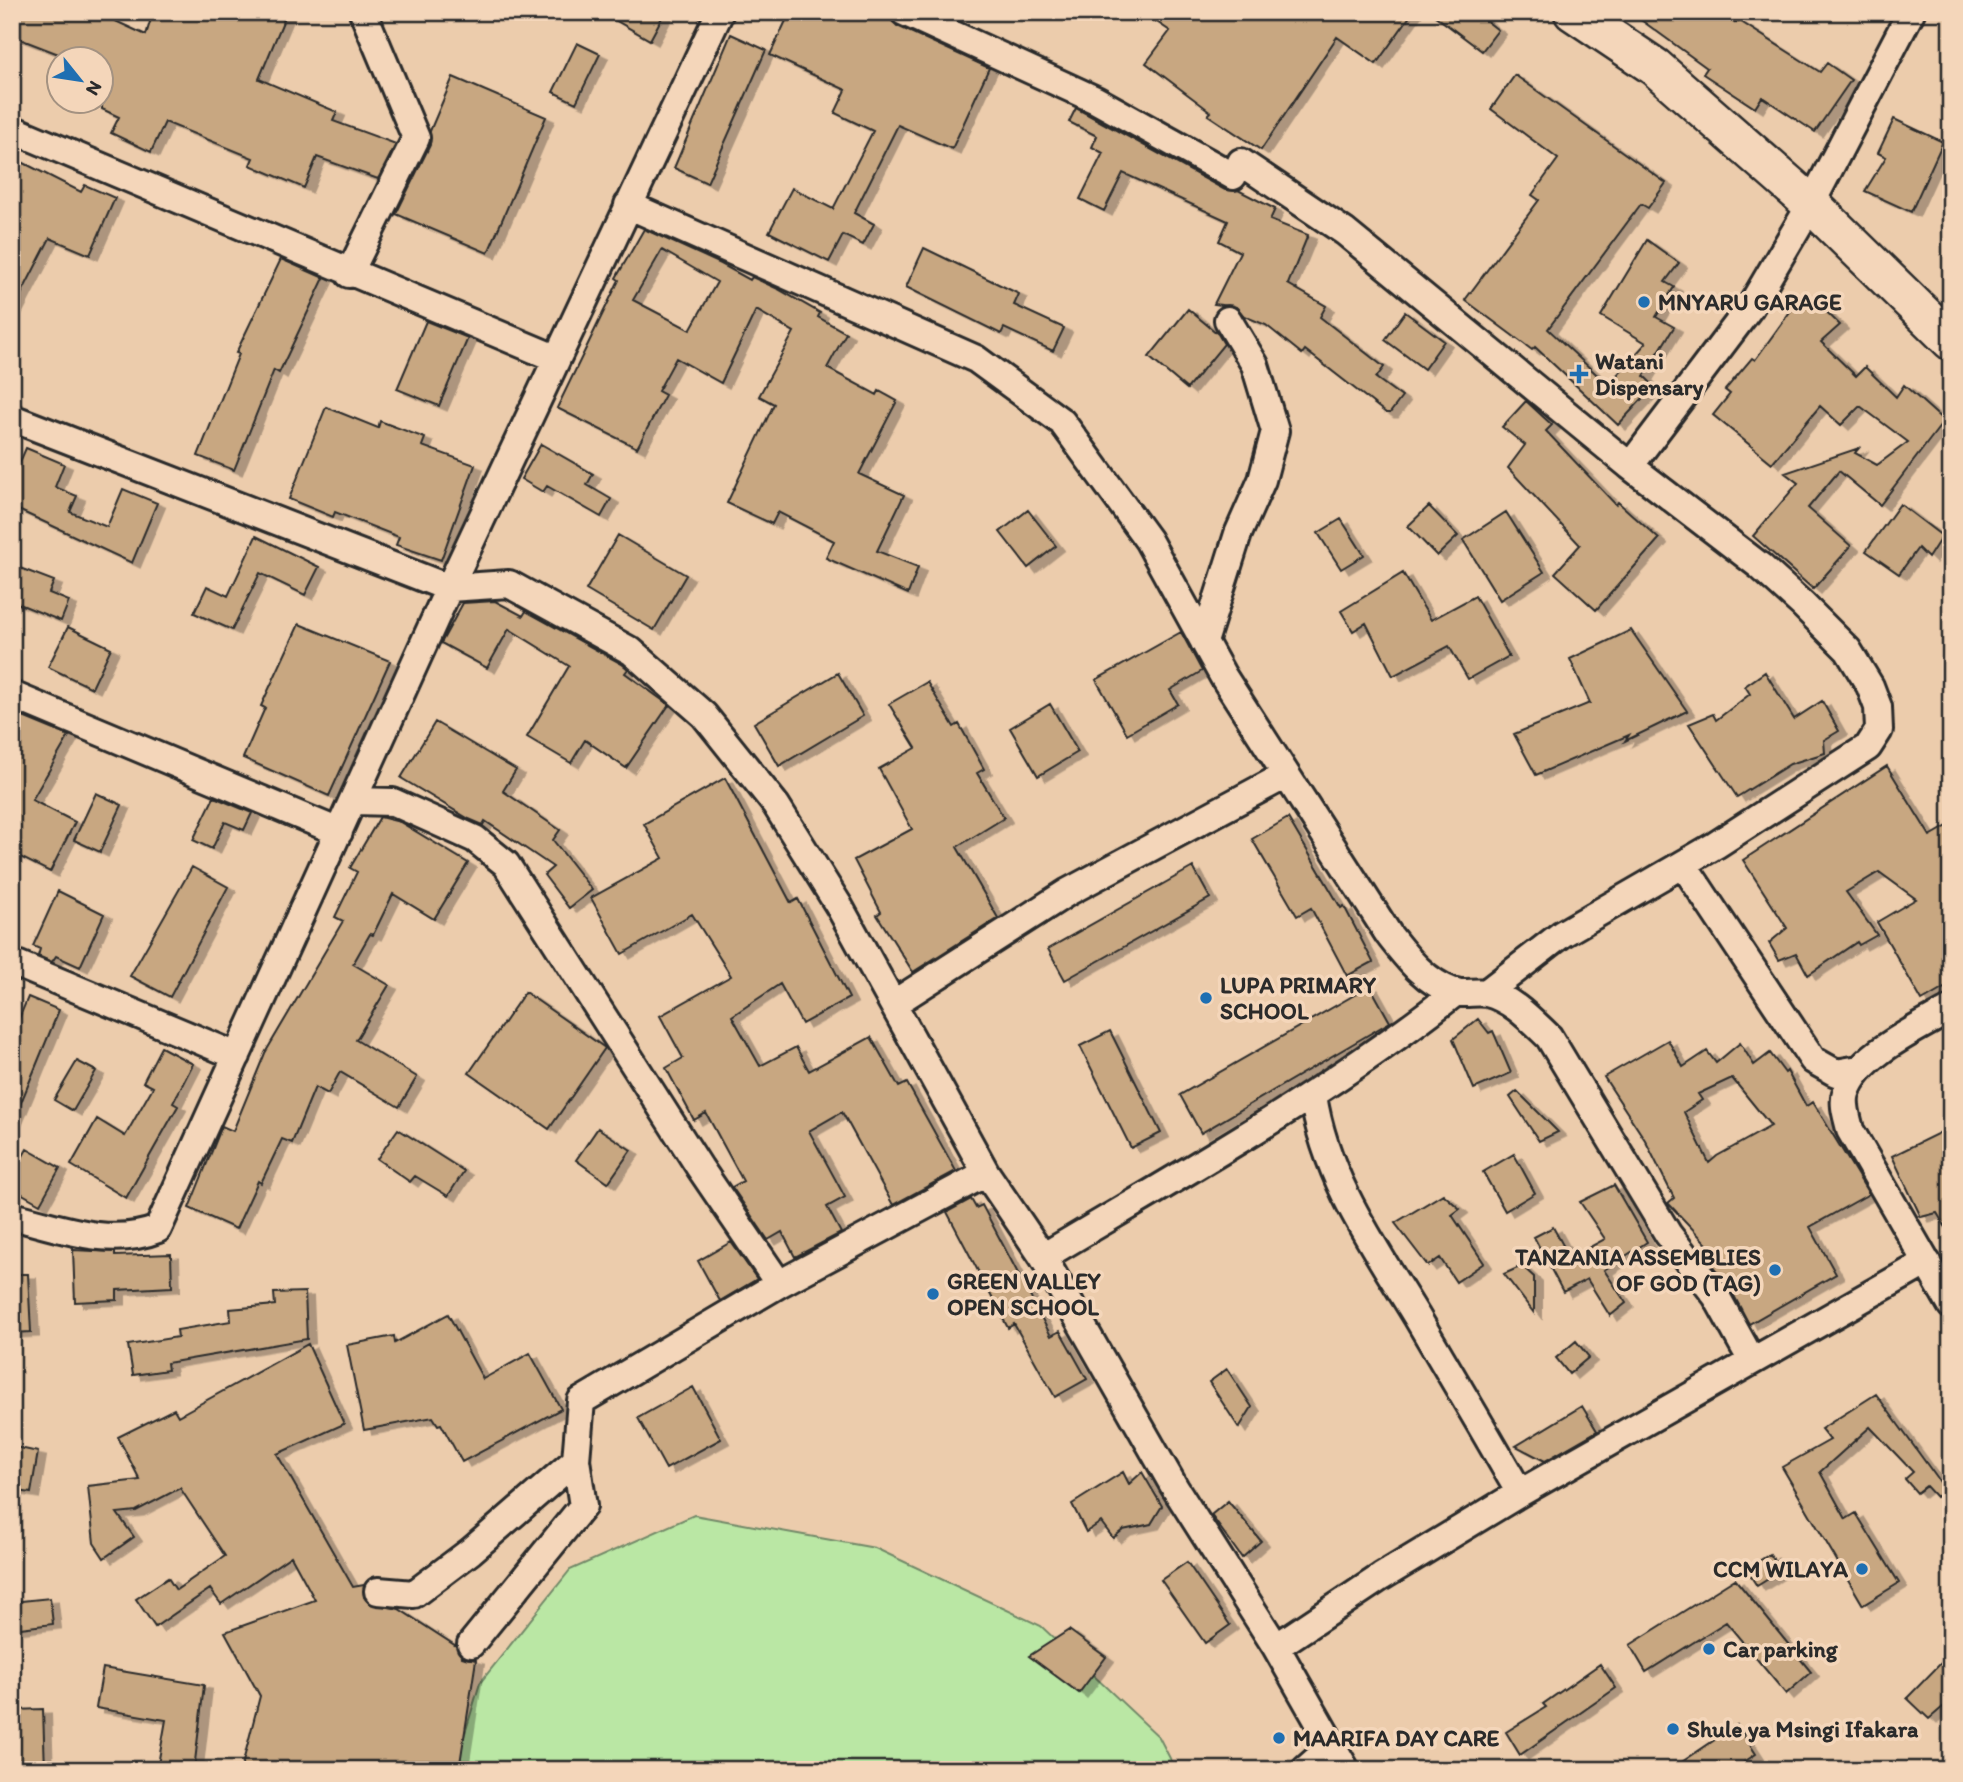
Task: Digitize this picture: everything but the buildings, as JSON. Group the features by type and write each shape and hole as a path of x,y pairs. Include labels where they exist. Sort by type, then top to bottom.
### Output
{"main road":[{"path":"1573,12 1655,67 1811,204 1951,341"}],"street":[{"path":"349,274 416,138 363,12"},
{"path":"12,1216 95,1237 139,1237 158,1229 555,358 720,12"},
{"path":"904,12 1096,100 1237,169 1345,232 1630,466 1713,528 1803,605 1848,650 1870,686 1878,707 1879,730 1867,747 1683,864 1562,934 1486,993"},
{"path":"1630,466 1751,306 1811,204 1910,12"},
{"path":"12,130 349,274 555,358"},
{"path":"628,205 976,359 1062,422 1148,540 1204,642 1286,775 1352,880 1412,965 1456,992 1486,993 1523,1012 1549,1037 1668,1234 1716,1296 1752,1361"},
{"path":"1204,642 1238,534 1262,480 1275,431 1255,365 1228,320"},
{"path":"12,418 449,588 509,584 631,651 704,715 776,805 839,906 986,1173 1043,1257 1175,1488 1276,1647 1346,1770"},
{"path":"12,695 339,832"},
{"path":"893,1004 1068,892 1286,775"},
{"path":"354,801 393,802 475,839 506,864 700,1168 779,1284"},
{"path":"1683,864 1813,1060 1850,1130 1951,1305"},
{"path":"12,962 237,1056"},
{"path":"1043,1257 1313,1096 1395,1040 1456,992"},
{"path":"1850,1130 1845,1094 1859,1069 1882,1051 1951,1009"},
{"path":"1813,1060 1836,1073 1859,1069"},
{"path":"1313,1096 1317,1121 1328,1153 1364,1232 1520,1493"},
{"path":"471,1644 583,1506 576,1460 581,1401 779,1284 986,1173"},
{"path":"1276,1647 1381,1577 1520,1493 1927,1262"},
{"path":"378,1591 414,1594 471,1550 576,1460"},
{"path":"1305,1770 1332,1746"}],"green space":[{"path":"694,1515 875,1548 1041,1626 1159,1737 1176,1770 454,1770 480,1683 570,1570"}],"place":[{"name":"MNYARU GARAGE","path":"1644,302"},
{"name":"Watani Dispensary","path":"1579,374"},
{"name":"LUPA PRIMARY SCHOOL","path":"1206,998"},
{"name":"TANZANIA ASSEMBLIES OF GOD (TAG)","path":"1775,1270"},
{"name":"GREEN VALLEY OPEN SCHOOL","path":"933,1294"},
{"name":"CCM WILAYA","path":"1862,1569"},
{"name":"Car parking","path":"1709,1649"},
{"name":"Shule ya Msingi Ifakara","path":"1673,1729"},
{"name":"MAARIFA DAY CARE","path":"1279,1738"}]}
